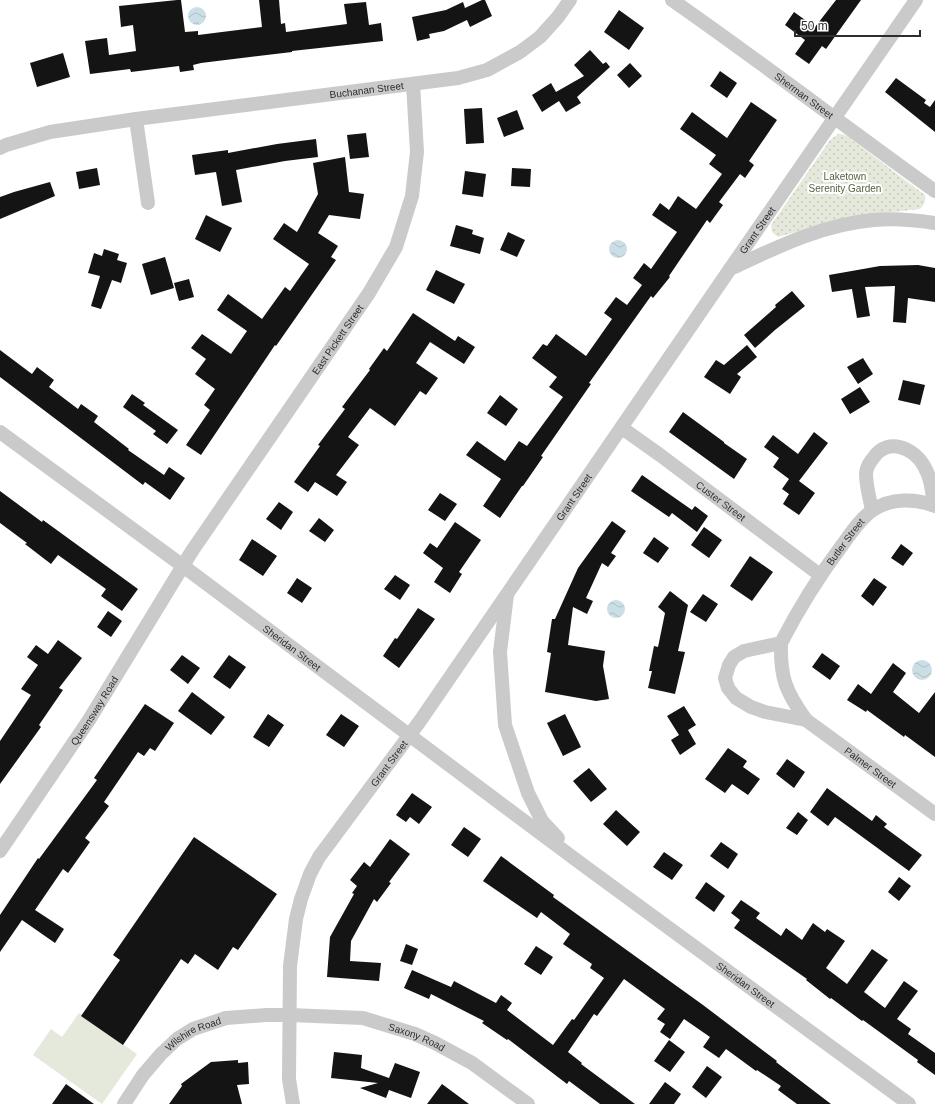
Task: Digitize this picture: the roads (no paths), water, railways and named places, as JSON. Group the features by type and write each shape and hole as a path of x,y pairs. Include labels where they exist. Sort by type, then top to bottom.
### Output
{"street":[{"name":"Buchanan Street","path":"0,148 50,132 136,118 458,78 487,70 520,52 540,37 558,17 570,0"},
{"name":"Sherman Street","path":"672,0 778,74 834,118 935,191"},
{"name":"Grant Street","path":"293,1104 289,1079 290,966 296,919 301,899 310,874 319,857 410,735 916,0"},
{"name":"East Pickett Street","path":"183,566 369,293 396,247 412,196 417,152 413,84"},
{"path":"136,118 148,203"},
{"path":"730,269 783,245 837,226 874,220 918,220 935,223"},
{"name":"Custer Street","path":"622,428 820,575"},
{"name":"Sheridan Street","path":"0,432 183,566 583,865 909,1104"},
{"name":"Butler Street","path":"820,575 855,528 872,510 888,503 902,501 916,501 934,506 932,492 924,466 916,455 905,448 892,446 875,455 868,466 866,473 872,510"},
{"name":"Queensway Road","path":"0,851 89,720 183,566"},
{"name":"Palmer Street","path":"820,575 796,614 781,643 780,661 782,675 787,691 806,720 935,814"},
{"name":"Sheridan Street","path":"508,592 500,652 506,725 528,793 542,821 583,865"},
{"name":"Palmer Street","path":"781,643 744,651 734,657 724,678 728,688 736,698 750,707 765,712 806,720"},
{"name":"Wilshire Road","path":"124,1104 143,1075 161,1054 177,1039 193,1029 226,1018 290,1015"},
{"name":"Saxony Road","path":"290,1015 363,1018 415,1034 472,1062 528,1104"}],"water":[{"path":"193,7 201,7 206,12 204,23 201,25 193,25 188,20 188,12"},
{"path":"618,240 624,243 627,249 624,255 618,258 612,255 609,249 612,243"},
{"path":"616,600 622,603 625,609 622,615 616,618 610,615 607,609 610,603"},
{"path":"922,660 929,663 932,670 929,677 922,680 915,677 912,670 915,663"}],"park label":[{"name":"Laketown Serenity Garden","path":"845,182"}]}
